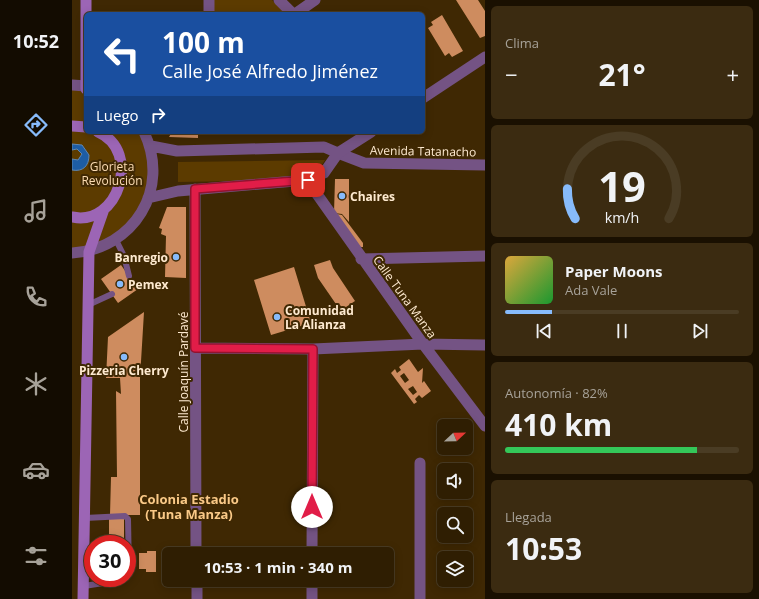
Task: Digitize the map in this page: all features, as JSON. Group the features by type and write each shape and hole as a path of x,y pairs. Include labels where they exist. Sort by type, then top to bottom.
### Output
{"main road":[{"path":"86,0 86,12"},
{"path":"72,126 84,127"},
{"path":"72,218 90,216 104,209 114,199 121,185 122,171 120,156 112,143 102,134"},
{"path":"85,535 89,252 104,209"},
{"path":"83,599 84,586"}],"street":[{"path":"209,0 209,12"},
{"path":"279,0 292,12"},
{"path":"297,12 315,0"},
{"path":"425,97 485,58"},
{"path":"72,85 84,87"},
{"path":"72,253 89,252 116,240 134,224 148,198 154,175 151,146 145,134"},
{"path":"148,198 178,191 195,189 308,180 324,173 338,153 368,134"},
{"name":"Avenida Tatanacho","path":"151,146 177,151 324,147 364,163 485,165"},
{"name":"Calle Tuna Manza","path":"308,180 361,258 485,426"},
{"name":"Calle Joaquín Pardavé","path":"195,189 196,547"},
{"path":"361,258 485,256"},
{"path":"195,348 313,349 423,344 485,345"},
{"path":"312,547 313,349"},
{"path":"420,463 420,599"},
{"path":"197,587 197,599"},
{"path":"312,587 312,599"}],"lane":[{"path":"116,240 124,256 129,276"},
{"path":"88,305 112,294"},
{"path":"85,518 125,516 128,519 128,535"}],"green space":[{"path":"214,0 272,0 284,12 214,12"},
{"name":"Glorieta Revolución","path":"72,86 84,87 84,134 145,134 151,146 148,201 114,242 72,253"},
{"path":"325,160 318,171 300,180 178,182 178,162"}],"water":[{"path":"72,144 82,145 89,155 87,165 79,170 72,170 72,159 78,160 82,154 77,149 72,150"}],"building":[{"path":"456,0 478,0 485,11 485,36 480,38"},
{"path":"442,15 463,51 452,57 449,53 445,56 428,28 433,25 431,22"},
{"path":"171,134 198,134 198,138 169,137"},
{"name":"Chaires","path":"335,179 349,179 349,222 342,214 334,213"},
{"name":"Banregio","path":"167,207 186,207 186,278 165,277 166,236 161,234 162,229 159,228"},
{"path":"331,213 342,215 363,243 363,247 357,247"},
{"path":"330,260 333,268 355,301 343,309 340,305 338,307 318,278 314,265"},
{"name":"Pemex","path":"121,265 138,289 118,303 101,279"},
{"path":"294,267 311,323 271,335 254,280"},
{"path":"144,312 140,378 140,515 110,515 111,477 117,477 116,391 121,394 120,378 106,378 108,337"},
{"path":"409,359 418,372 423,368 422,383 424,381 431,391 422,398 419,395 415,399 417,402 414,404 391,373 395,369 397,373 401,370 399,367","holes":["404,373 409,380 405,383 400,376","413,386 417,392 413,395 408,389"]},
{"path":"109,517 124,518 124,535 109,535"},
{"path":"147,551 156,551 156,572 146,572 146,569 139,569 139,553 147,553"}],"place":[{"name":"Chaires","path":"342,196"},
{"name":"Banregio","path":"176,257"},
{"name":"Pemex","path":"120,284"},
{"name":"Comunidad La Alianza","path":"277,317"},
{"name":"Pizzeria Cherry","path":"124,357"}],"district":[{"name":"Colonia Estadio (Tuna Manza)","path":"189,506"}],"route":[{"path":"308,180 195,189 195,348 313,349 312,507"}]}
